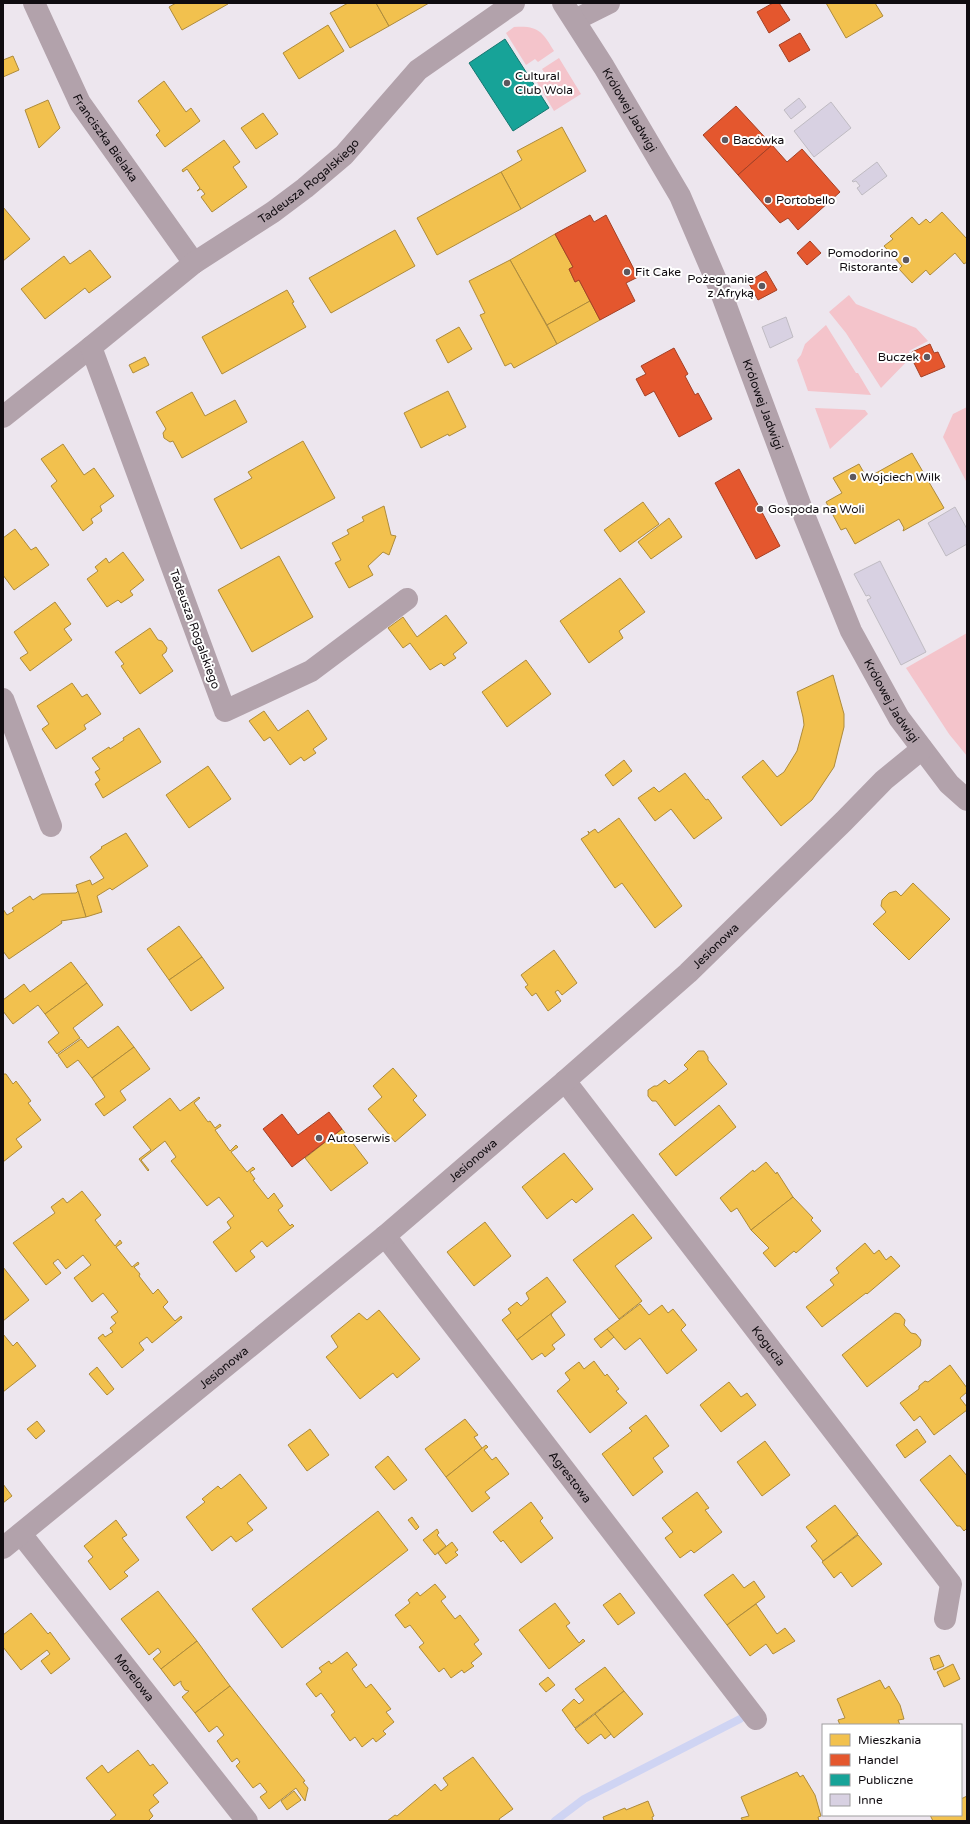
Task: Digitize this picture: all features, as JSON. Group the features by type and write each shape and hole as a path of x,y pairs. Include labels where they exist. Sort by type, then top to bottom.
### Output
{"street":[{"name":"Franciszka Bielaka","path":"34,3 80,103 194,263"},
{"name":"Tadeusza Rogalskiego","path":"3,417 194,263 273,212 305,188 344,155 418,70 514,3"},
{"path":"569,12 609,3"},
{"name":"Królowej Jadwigi","path":"569,12 642,129 680,196 719,287 804,515 849,625 899,718 949,784 967,800"},
{"name":"Tadeusza Rogalskiego","path":"91,347 225,710 311,671 407,599"},
{"path":"3,698 51,826"},
{"name":"Jesionowa","path":"3,1548 385,1236 565,1081 688,973 822,844 884,780 922,749"},
{"name":"Kogucia","path":"565,1081 951,1584 945,1618"},
{"name":"Agrestowa","path":"385,1236 756,1719"},
{"name":"Morelowa","path":"21,1534 247,1821"}],"shaded area":[{"path":"514,27 529,27 539,31 554,51 538,62 535,59 526,65 506,33"},
{"path":"559,58 581,94 554,111 535,79 544,72 542,69"},
{"path":"849,295 856,304 916,328 928,341 909,351 911,357 881,388 846,333 829,312"},
{"path":"826,325 871,395 808,391 797,360 801,355 805,344"},
{"path":"967,407 967,483 943,437 953,414"},
{"path":"815,408 865,410 868,414 830,449"},
{"path":"967,633 967,756 949,734 906,668"}],"building: Mieszkania":[{"path":"176,3 228,4 182,30 169,7"},
{"path":"348,3 376,3 389,26 350,48 330,13"},
{"path":"376,3 429,3 389,26"},
{"path":"826,3 875,3 883,16 846,38"},
{"path":"328,25 344,51 299,79 283,53"},
{"path":"13,56 19,70 3,77 3,60"},
{"path":"164,81 186,112 191,108 200,121 165,147 156,135 160,131 138,101"},
{"path":"48,100 60,128 39,148 25,110"},
{"path":"263,113 278,134 256,149 241,128"},
{"path":"562,127 586,171 521,209 501,172 522,160 517,151"},
{"path":"224,140 240,162 233,167 247,187 212,212 201,197 205,194 201,189 197,191 200,188 187,169 183,172 182,170"},
{"path":"501,172 521,209 437,255 417,218"},
{"path":"3,207 30,239 3,261"},
{"path":"942,212 967,239 967,262 964,264 955,253 930,275 926,270 912,283 899,269 902,266 884,246 893,239 890,236 912,217 919,225 926,219 930,223"},
{"path":"395,230 415,266 331,313 309,278"},
{"path":"555,234 573,267 569,269 575,282 579,280 590,301 547,325 510,260"},
{"path":"90,250 111,277 89,293 85,288 45,319 21,289 64,256 70,264"},
{"path":"510,260 557,344 514,368 511,363 505,366 480,315 485,313 469,281"},
{"path":"287,290 294,302 292,303 306,327 222,374 202,337"},
{"path":"590,301 600,320 557,344 547,325"},
{"path":"459,327 472,349 448,363 436,340"},
{"path":"145,357 149,365 133,373 129,365"},
{"path":"448,391 466,427 449,436 448,434 421,448 404,413"},
{"path":"192,392 205,416 235,400 247,422 182,458 173,441 170,442 164,438 163,433 166,429 156,412"},
{"path":"303,441 335,498 241,549 214,499 252,478 248,472"},
{"path":"63,444 84,475 94,468 114,496 100,506 102,511 91,519 93,523 83,531 51,486 57,481 41,459"},
{"path":"912,453 944,508 903,531 904,528 899,519 855,544 846,528 841,530 826,502 842,493 833,478 859,464 867,478"},
{"path":"643,502 659,524 620,552 604,530"},
{"path":"384,506 391,535 396,536 389,555 383,552 368,566 373,575 349,588 335,563 341,560 332,543 349,534 347,530 364,521 362,517"},
{"path":"669,518 682,537 651,559 638,542"},
{"path":"15,529 31,550 36,547 49,565 14,590 3,575 3,538"},
{"path":"123,552 144,580 130,591 133,595 121,603 118,600 107,607 87,579 98,571 95,567 106,558 109,563"},
{"path":"279,556 313,617 252,652 218,590"},
{"path":"620,578 645,612 619,631 623,638 589,663 560,621"},
{"path":"55,602 71,624 64,629 72,640 30,671 20,658 28,653 14,632"},
{"path":"446,615 467,643 453,654 456,658 444,666 441,663 430,670 410,643 403,648 388,628 403,617 417,637"},
{"path":"150,628 158,640 162,641 167,648 166,652 162,655 173,671 140,694 121,666 124,664 115,652"},
{"path":"526,660 551,694 507,727 482,692"},
{"path":"833,675 844,714 844,727 834,767 812,800 781,826 742,777 763,760 777,777 784,772 797,751 804,725 797,692"},
{"path":"72,683 82,697 87,694 101,714 84,725 86,729 56,749 42,729 49,724 37,706"},
{"path":"308,710 327,739 313,749 316,753 304,761 301,757 290,765 270,737 264,741 249,721 264,711 278,731"},
{"path":"139,728 161,762 103,798 95,784 100,780 95,772 100,769 92,758 109,747 110,749 124,740 123,738"},
{"path":"624,760 632,771 613,786 605,775"},
{"path":"208,766 231,799 189,828 166,795"},
{"path":"685,773 706,800 708,799 722,818 694,839 671,809 655,821 638,798 654,787 659,792"},
{"path":"619,818 682,906 655,928 622,883 615,888 581,839 589,834 588,831 589,833 595,829 598,833"},
{"path":"126,833 148,866 112,890 110,888 97,896 102,912 86,917 76,885 90,880 92,885 104,878 90,857 102,848 101,847"},
{"path":"913,883 950,919 909,960 873,924 886,912 881,906 882,900 889,893 896,891 901,896"},
{"path":"78,891 86,917 61,921 62,923 9,959 3,951 3,909 7,915 14,911 12,908 30,896 33,900 42,894 76,893"},
{"path":"179,926 202,957 169,980 147,949"},
{"path":"554,950 577,983 562,995 558,990 555,992 561,1001 548,1011 536,993 532,996 525,987 528,985 521,975"},
{"path":"202,957 224,988 191,1011 169,980"},
{"path":"71,962 87,983 45,1014 38,1005 13,1024 3,1011 3,1000 24,984 30,992"},
{"path":"87,983 103,1005 73,1028 80,1038 57,1054 48,1042 59,1033 45,1014"},
{"path":"118,1026 134,1047 92,1078 78,1060 67,1068 58,1055 81,1039 88,1048"},
{"path":"134,1047 150,1069 120,1091 126,1100 104,1116 95,1104 105,1097 92,1078"},
{"path":"698,1051 704,1051 708,1057 708,1060 727,1084 675,1126 656,1101 652,1101 648,1096 648,1090 665,1080 669,1084 688,1069 684,1065"},
{"path":"393,1068 417,1096 413,1100 426,1115 395,1142 368,1109 382,1097 373,1086"},
{"path":"3,1074 6,1074 13,1084 16,1081 31,1101 28,1103 41,1120 16,1139 22,1147 3,1162"},
{"path":"199,1097 200,1098 194,1103 208,1122 210,1121 215,1128 220,1124 221,1126 215,1130 230,1151 236,1145 238,1147 231,1152 247,1172 253,1167 255,1169 250,1172 255,1179 253,1180 268,1199 274,1193 283,1206 278,1210 290,1226 292,1224 294,1226 267,1247 262,1241 250,1251 255,1257 236,1272 213,1242 231,1228 227,1222 234,1216 219,1197 207,1206 171,1161 176,1157 165,1141 141,1160 149,1170 148,1171 139,1159 151,1150 133,1127 170,1098 180,1111"},
{"path":"719,1105 736,1127 676,1176 659,1154"},
{"path":"342,1129 368,1163 331,1191 305,1158"},
{"path":"564,1153 593,1189 576,1203 572,1199 547,1219 522,1187"},
{"path":"766,1162 776,1174 777,1172 793,1197 751,1230 737,1208 731,1212 720,1198 753,1170 754,1172"},
{"path":"82,1191 101,1215 95,1220 115,1246 120,1240 122,1243 116,1247 132,1267 138,1262 139,1264 134,1267 140,1274 139,1276 153,1294 158,1289 168,1302 163,1307 175,1321 181,1316 182,1318 152,1343 147,1337 139,1343 144,1350 122,1368 98,1338 103,1334 105,1337 113,1332 110,1328 116,1323 111,1317 118,1312 103,1293 92,1302 74,1278 91,1265 83,1255 66,1269 58,1259 53,1263 61,1273 46,1285 13,1243 55,1213 51,1207 63,1198 67,1203"},
{"path":"793,1197 813,1218 811,1220 821,1231 796,1253 794,1251 775,1267 763,1253 769,1248 751,1230"},
{"path":"633,1214 652,1238 615,1266 642,1301 619,1319 573,1260"},
{"path":"485,1222 511,1256 474,1286 447,1252"},
{"path":"865,1243 874,1254 879,1250 886,1260 891,1256 900,1266 867,1294 866,1293 822,1327 806,1307 834,1285 830,1280 839,1273 836,1268"},
{"path":"3,1267 29,1300 3,1321"},
{"path":"547,1277 566,1302 517,1340 502,1320 511,1313 508,1309 517,1302 521,1306 529,1299 526,1293"},
{"path":"640,1304 649,1315 662,1305 668,1313 673,1309 686,1325 681,1330 697,1350 667,1374 640,1338 625,1350 607,1329"},
{"path":"379,1310 420,1359 397,1378 393,1373 360,1399 326,1357 338,1347 331,1336 359,1313 367,1320"},
{"path":"553,1312 551,1315 565,1335 552,1345 555,1349 545,1357 542,1353 532,1360 517,1340"},
{"path":"895,1313 900,1314 905,1320 904,1325 911,1333 916,1334 921,1340 920,1346 867,1387 842,1355"},
{"path":"607,1329 614,1337 601,1348 594,1339"},
{"path":"3,1334 13,1346 17,1342 36,1366 3,1392"},
{"path":"594,1361 605,1376 607,1374 619,1389 616,1391 627,1403 590,1433 557,1391 570,1380 565,1373 579,1362 584,1369"},
{"path":"950,1365 967,1388 967,1392 960,1398 967,1407 967,1410 934,1435 920,1416 914,1421 900,1403 919,1389 919,1386 925,1381 928,1382"},
{"path":"97,1367 114,1389 107,1395 89,1374"},
{"path":"729,1382 741,1397 747,1393 756,1405 721,1432 700,1405"},
{"path":"646,1415 669,1446 653,1458 663,1472 633,1496 602,1454 632,1431 629,1428"},
{"path":"465,1419 478,1435 474,1437 482,1448 446,1477 425,1449"},
{"path":"37,1421 45,1431 36,1439 27,1429"},
{"path":"310,1429 329,1455 307,1471 288,1445"},
{"path":"917,1429 926,1442 905,1458 896,1445"},
{"path":"765,1441 790,1475 762,1496 737,1462"},
{"path":"486,1445 488,1447 484,1450 492,1460 496,1457 509,1474 485,1492 490,1498 472,1512 446,1477"},
{"path":"950,1455 967,1476 967,1528 964,1531 960,1526 957,1526 920,1480"},
{"path":"388,1456 407,1480 394,1490 375,1467"},
{"path":"240,1474 267,1508 247,1523 253,1530 236,1542 231,1536 212,1551 186,1517 205,1502 202,1499 218,1486 221,1489"},
{"path":"3,1484 12,1496 3,1503"},
{"path":"697,1492 709,1508 705,1510 722,1532 694,1553 691,1550 680,1558 665,1538 673,1532 662,1518"},
{"path":"531,1502 543,1518 540,1521 553,1538 521,1563 503,1540 501,1542 493,1532"},
{"path":"835,1505 858,1534 823,1561 811,1546 817,1541 806,1527"},
{"path":"378,1511 408,1550 282,1648 252,1609"},
{"path":"412,1517 419,1527 416,1530 408,1520"},
{"path":"116,1520 127,1535 122,1538 139,1560 124,1572 128,1576 110,1590 88,1561 93,1557 84,1546"},
{"path":"437,1529 439,1533 437,1535 446,1546 435,1555 423,1540"},
{"path":"858,1535 882,1564 852,1587 841,1572 834,1578 822,1562"},
{"path":"452,1542 458,1550 455,1552 458,1555 446,1564 438,1553"},
{"path":"733,1574 744,1588 754,1581 765,1597 727,1625 704,1595"},
{"path":"435,1584 446,1597 441,1601 455,1619 460,1615 479,1640 474,1644 482,1654 471,1663 474,1666 464,1673 462,1670 451,1678 444,1668 439,1672 419,1647 424,1643 410,1625 405,1628 395,1615 410,1603 408,1600 417,1592 420,1596"},
{"path":"158,1591 197,1641 161,1669 153,1659 161,1652 158,1648 149,1655 121,1619"},
{"path":"620,1593 635,1613 618,1625 603,1605"},
{"path":"555,1603 570,1623 566,1626 579,1643 583,1639 585,1641 549,1669 519,1630"},
{"path":"756,1604 777,1634 785,1628 795,1641 773,1654 766,1644 750,1656 727,1625"},
{"path":"31,1613 48,1634 50,1632 70,1659 51,1674 41,1661 50,1654 47,1650 21,1670 3,1647 3,1635"},
{"path":"197,1641 230,1686 195,1713 182,1697 189,1691 185,1690 181,1684 181,1681 174,1686 161,1669"},
{"path":"347,1652 357,1665 352,1669 366,1688 371,1684 391,1709 386,1712 394,1722 383,1731 386,1734 376,1742 373,1738 362,1747 355,1737 350,1741 331,1715 335,1712 321,1693 316,1697 306,1684 322,1672 319,1668 329,1661 331,1664"},
{"path":"939,1655 944,1666 934,1670 930,1658"},
{"path":"953,1664 960,1679 944,1687 937,1672"},
{"path":"605,1667 624,1691 575,1728 562,1710 574,1699 579,1704 584,1700 575,1689"},
{"path":"548,1677 555,1685 546,1692 539,1684"},
{"path":"880,1680 885,1689 889,1686 900,1705 904,1719 898,1720 900,1724 840,1724 838,1720 845,1718 837,1699"},
{"path":"230,1686 305,1781 303,1782 308,1788 305,1801 296,1788 269,1809 260,1797 267,1792 260,1783 253,1788 236,1766 240,1762 237,1758 232,1762 217,1741 224,1735 217,1726 209,1732 195,1713"},
{"path":"624,1691 643,1714 614,1738 595,1714"},
{"path":"595,1714 611,1734 605,1739 601,1734 588,1744 575,1729"},
{"path":"138,1750 150,1766 153,1764 168,1783 153,1795 159,1802 149,1810 153,1816 148,1821 109,1821 116,1815 86,1778 102,1765 108,1773"},
{"path":"473,1757 513,1809 499,1819 500,1821 387,1821 395,1815 397,1816 435,1784 441,1791 448,1785 443,1778"},
{"path":"797,1772 800,1777 803,1775 815,1795 821,1816 818,1817 819,1821 743,1821 741,1818 749,1816 741,1797"},
{"path":"294,1791 301,1800 287,1810 281,1801"},
{"path":"967,1796 967,1821 933,1821 930,1816 962,1816 962,1798"},
{"path":"648,1801 654,1816 652,1817 653,1821 603,1821 603,1817"}],"building: Handel":[{"path":"773,3 779,3 790,20 769,33 757,12"},
{"path":"800,33 810,50 789,62 779,45"},
{"path":"736,106 772,145 738,175 703,135"},
{"path":"772,145 787,162 802,149 840,192 798,230 788,218 780,223 738,175"},
{"path":"590,215 594,222 606,215 638,277 626,283 635,301 600,320 579,280 575,282 569,269 573,267 555,234"},
{"path":"810,241 821,253 807,265 797,253"},
{"name":"Pożegnanie z Afryką","path":"766,271 777,290 758,300 748,282"},
{"name":"Buczek","path":"930,344 934,353 938,352 945,367 921,377 914,363 916,362 912,352"},
{"path":"674,348 688,374 685,376 695,395 698,393 712,419 679,437 654,391 645,396 636,379 646,374 641,366"},
{"path":"739,469 780,546 756,559 715,483"},
{"path":"329,1112 342,1129 292,1167 263,1129 282,1114 298,1135"}],"building: Publiczne":[{"path":"505,39 549,108 513,131 469,63"}],"building: Inne":[{"path":"799,98 806,107 791,119 784,110"},
{"path":"831,102 851,128 814,157 794,131"},
{"path":"877,162 887,176 862,195 857,188 860,186 856,181 852,181"},
{"path":"786,317 793,337 770,348 762,327"},
{"path":"955,507 967,529 967,544 946,556 928,523"},
{"path":"880,561 926,652 901,665 867,600 871,598 869,595 866,596 854,574"}],"waterway":[{"path":"555,1821 584,1799 740,1719"}],"place":[{"name":"Cultural Club Wola","path":"507,83"},
{"name":"Bacówka","path":"725,140"},
{"name":"Portobello","path":"768,200"},
{"name":"Pomodorino Ristorante","path":"906,260"},
{"name":"Fit Cake","path":"627,272"},
{"name":"Pożegnanie z Afryką","path":"762,286"},
{"name":"Buczek","path":"927,357"},
{"name":"Wojciech Wilk","path":"853,477"},
{"name":"Gospoda na Woli","path":"760,509"},
{"name":"Autoserwis","path":"319,1138"}]}
